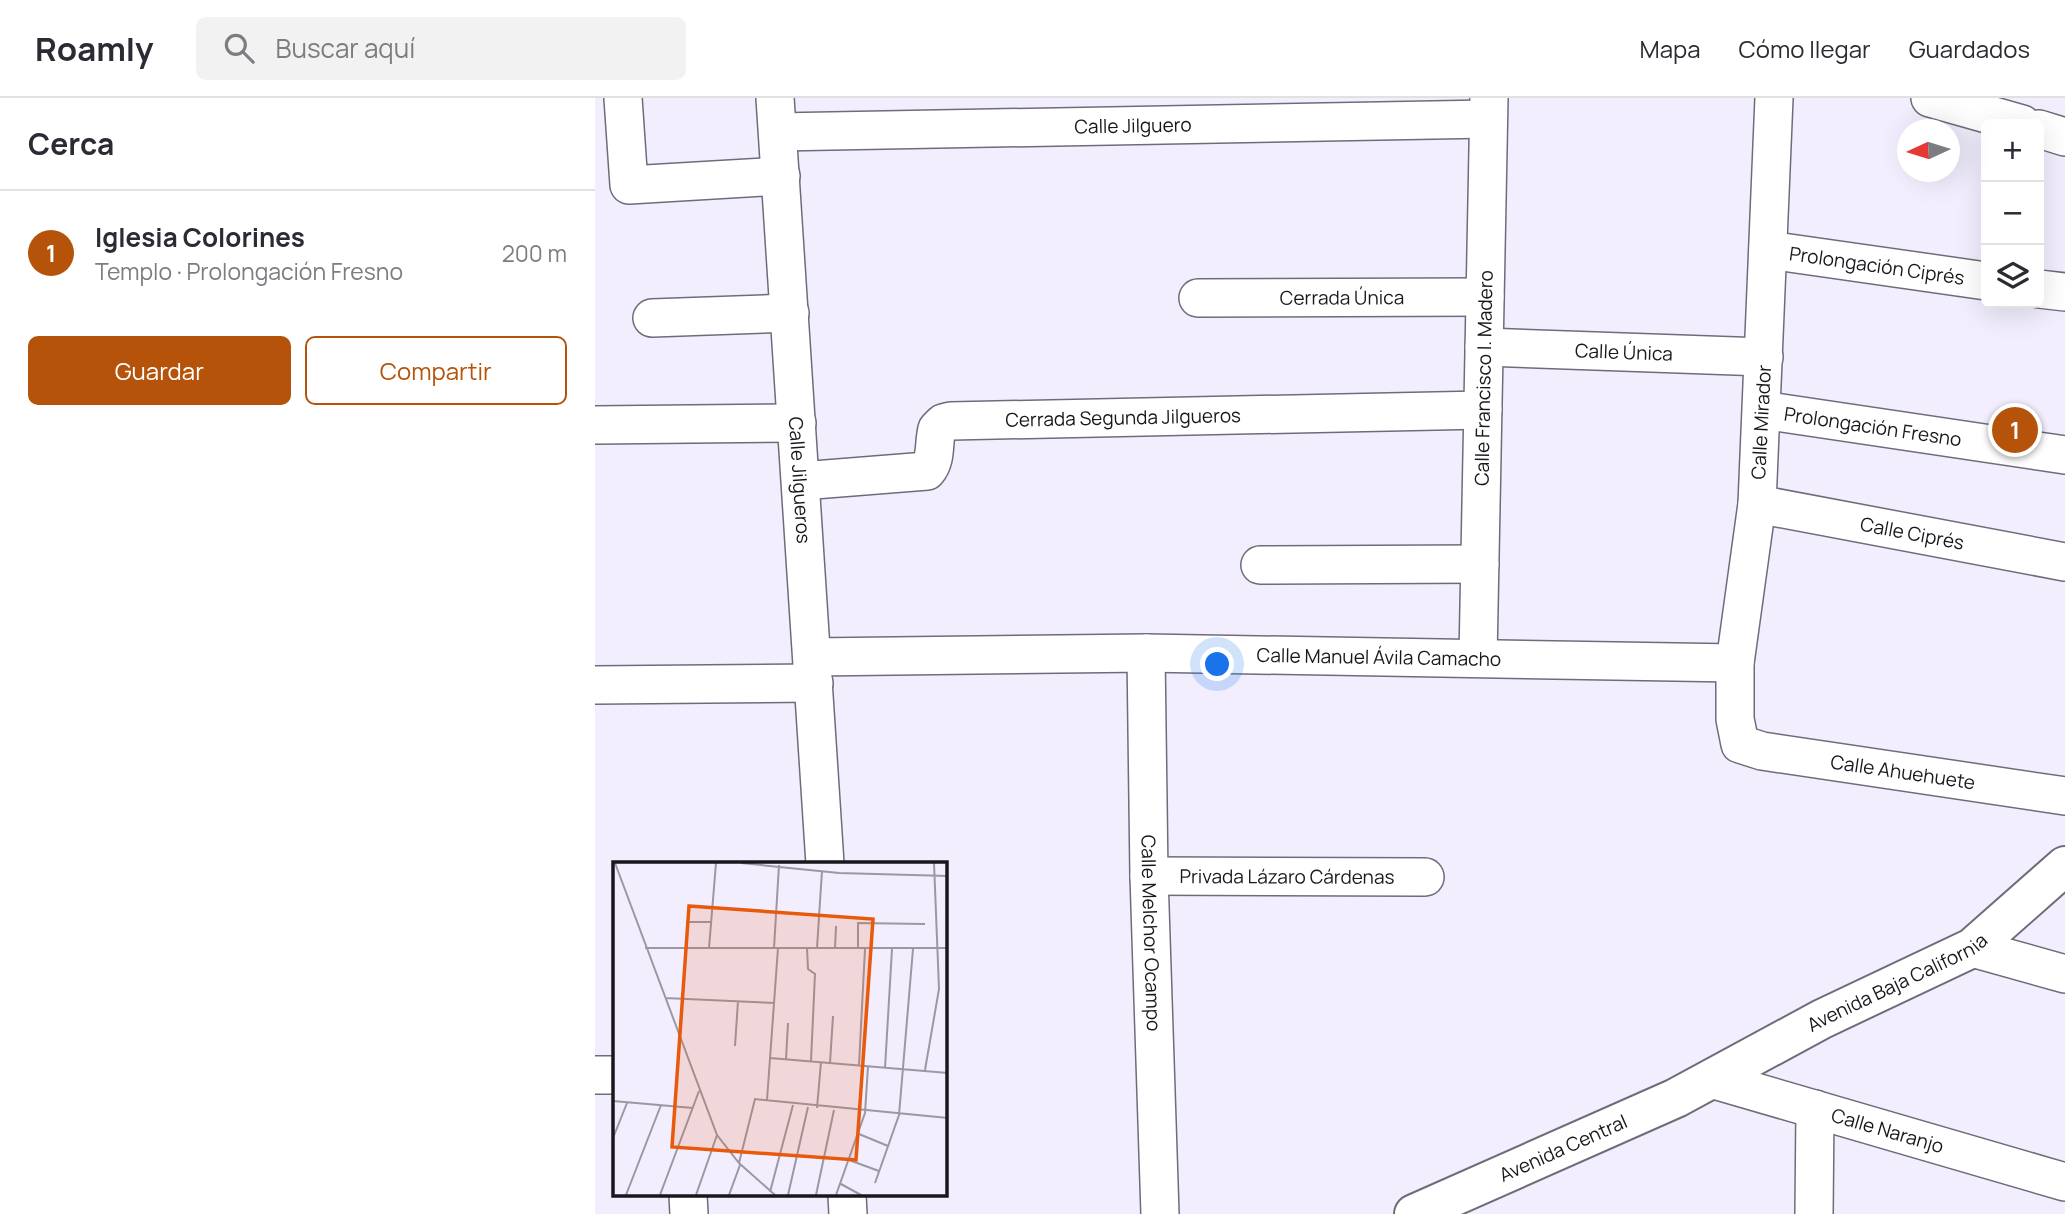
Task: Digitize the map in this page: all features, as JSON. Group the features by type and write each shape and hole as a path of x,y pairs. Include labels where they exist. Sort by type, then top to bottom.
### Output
{"main road":[{"name":"Avenida Baja California","path":"1711,1079 1822,1019 1972,948 2065,866"},
{"name":"Avenida Central","path":"1414,1214 1676,1098 1711,1079"}],"street":[{"path":"623,98 628,185 781,176"},
{"name":"Calle Mirador","path":"1740,744 1735,719 1735,663 1757,504 1774,98"},
{"path":"1930,98 2004,119"},
{"name":"Calle Jilguero","path":"776,115 1489,109"},
{"name":"Calle Francisco I. Madero","path":"1478,658 1489,109"},
{"name":"Calle Jilgueros","path":"776,115 825,862"},
{"path":"2044,130 2065,136"},
{"name":"Prolongación Ciprés","path":"1767,250 1981,280"},
{"path":"2044,290 2065,292"},
{"name":"Cerrada Única","path":"1198,298 1485,297"},
{"path":"652,318 790,313"},
{"name":"Calle Única","path":"1485,347 1764,358"},
{"name":"Prolongación Fresno","path":"1762,410 2065,455"},
{"name":"Cerrada Segunda Jilgueros","path":"801,481 927,471 934,457 937,429 951,421 1483,411"},
{"path":"595,425 797,423"},
{"name":"Calle Ciprés","path":"1757,504 2065,562"},
{"path":"1260,565 1480,564"},
{"name":"Calle Manuel Ávila Camacho","path":"595,685 813,670 1146,653 1735,663"},
{"name":"Calle Melchor Ocampo","path":"1146,653 1149,876 1160,1214"},
{"name":"Calle Ahuehuete","path":"1740,744 1762,751 2065,796"},
{"name":"Privada Lázaro Cárdenas","path":"1149,876 1425,877"},
{"path":"1972,948 2065,974"},
{"path":"595,1075 613,1075"},
{"name":"Calle Naranjo","path":"1711,1079 2065,1182"},
{"path":"1814,1214 1815,1109"},
{"path":"688,1196 689,1214"},
{"path":"846,1196 848,1214"}],"place":[{"name":"Iglesia Colorines","path":"2015,430"}]}
